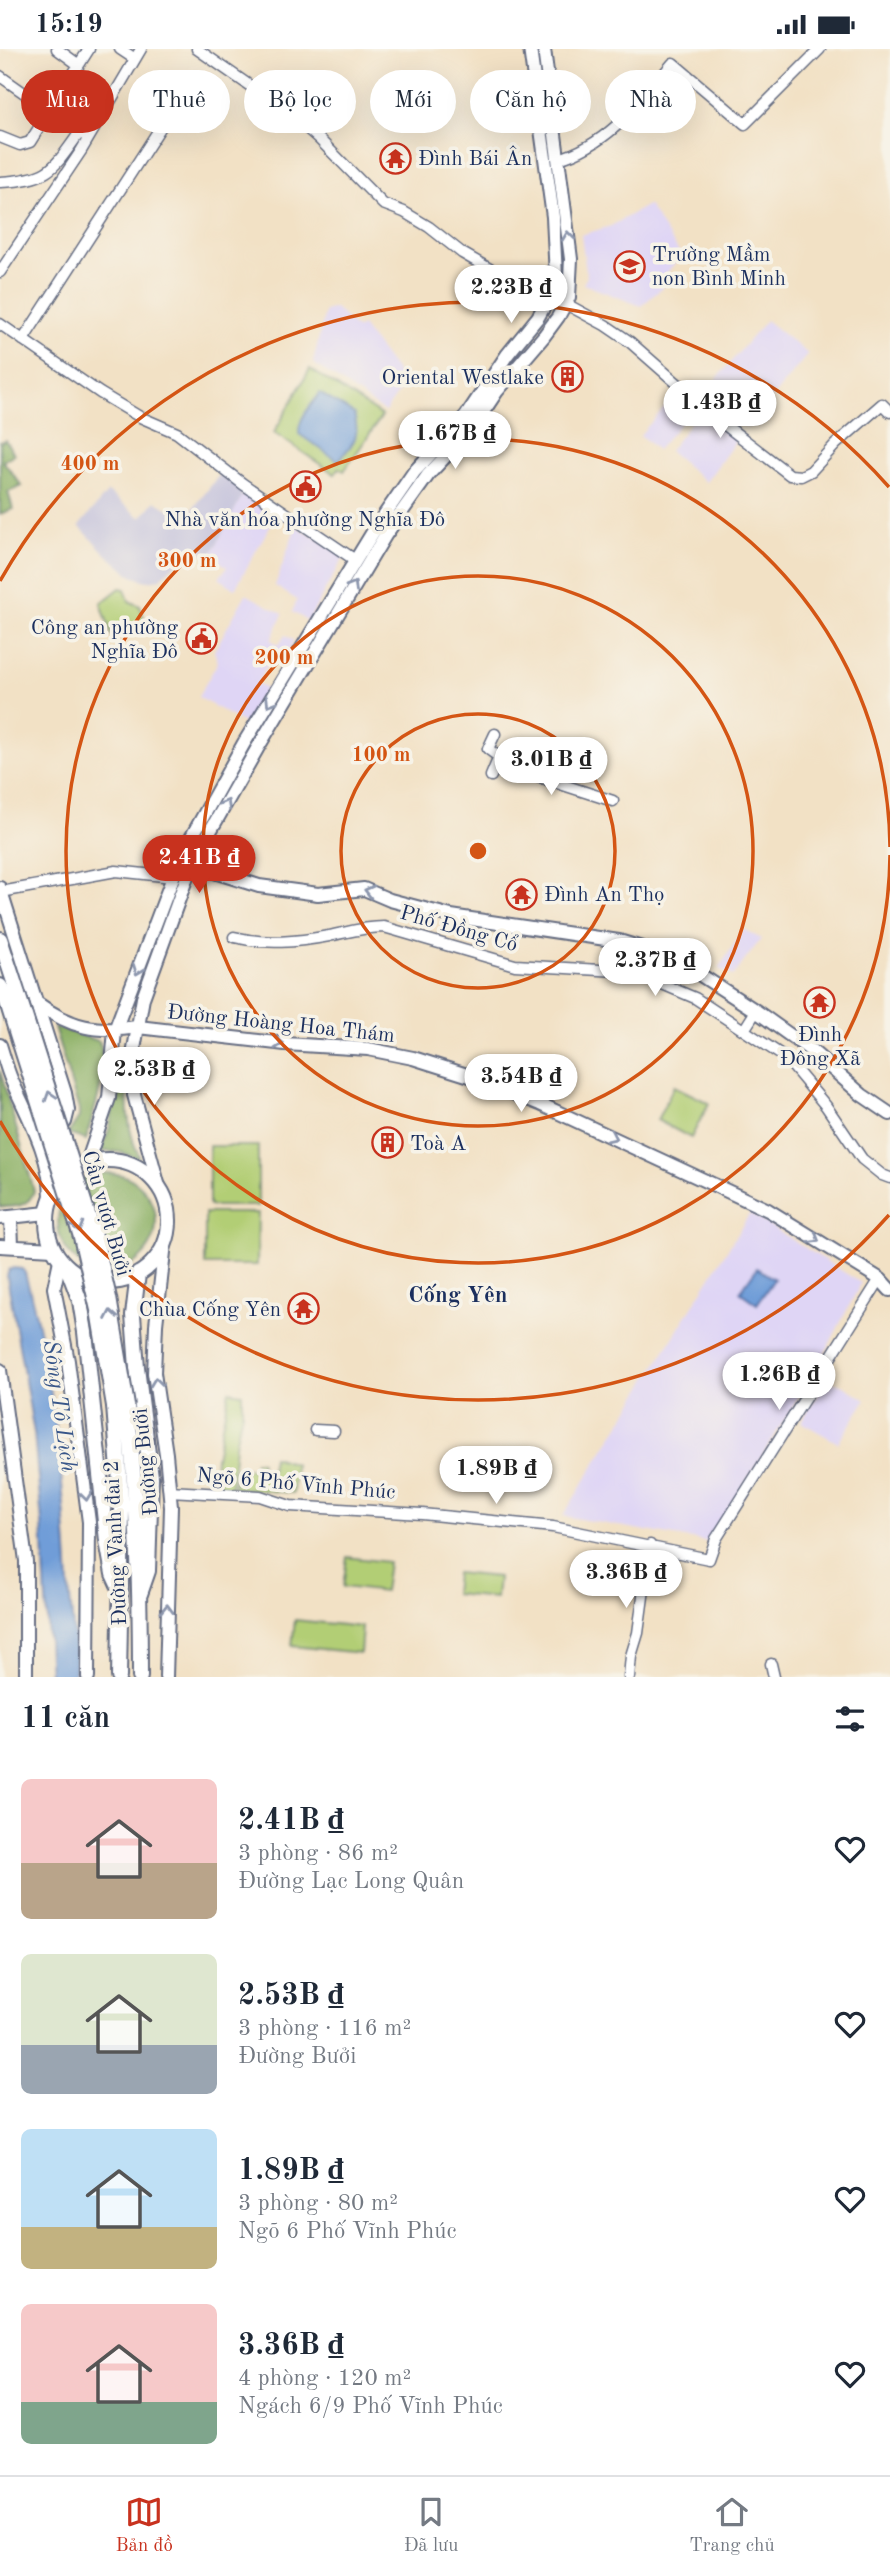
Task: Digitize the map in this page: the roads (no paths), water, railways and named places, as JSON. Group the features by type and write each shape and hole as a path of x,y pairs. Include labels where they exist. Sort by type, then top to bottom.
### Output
{"highway":[{"path":"0,939 8,993"},
{"name":"Cầu vượt Bưởi","path":"8,993 94,1233 109,1299 120,1406"},
{"path":"60,1258 89,1279 101,1282 127,1279 150,1266 165,1243 169,1215 159,1187 149,1175 135,1166 111,1160 87,1163 60,1182 51,1197 47,1213 47,1227 60,1258 80,1301 107,1541 113,1574 120,1589"},
{"path":"138,1274 133,1315 151,1477 148,1571 140,1594"},
{"name":"Đường Vành đai 2","path":"119,1677 120,1406"},
{"name":"Đường Vành đai 2","path":"120,1406 134,1467 137,1577 140,1594 140,1677"}],"main road":[{"path":"458,435 507,355 538,317 555,285 553,216 530,49"},
{"path":"544,49 547,70"},
{"path":"541,135 550,133"},
{"path":"159,1187 134,1095 134,1055 143,998 187,860 244,743 331,611 414,473 458,435 551,326 566,304 571,285 571,259 555,133"},
{"path":"331,611 355,560 381,530"},
{"path":"87,1163 109,1098 115,1030 173,877 187,860"},
{"path":"187,860 214,872 263,886 317,894 364,889 390,900 451,916 637,946 677,961 756,1011 812,1051 862,1095 890,1114"},
{"path":"1,890 68,1110 65,1122 48,1129 31,1120"},
{"name":"Đường Hoàng Hoa Thám","path":"37,1003 71,1023 92,1029 138,1027 285,1044 368,1049 412,1058 470,1076 540,1104 768,1210 880,1279 890,1290"},
{"path":"0,1045 11,1079 31,1120 50,1180 51,1197"},
{"path":"47,1213 5,1218 6,1246 60,1258 54,1288 68,1361 89,1522 88,1677"},
{"name":"Đường Bưởi","path":"165,1243 154,1373 171,1507 166,1677"},
{"path":"0,1370 26,1561 26,1677"}],"street":[{"path":"57,49 79,65"},
{"path":"76,70 89,49"},
{"path":"120,49 135,59"},
{"path":"0,272 84,135 141,49"},
{"path":"197,49 292,115 383,204 404,212 429,227 462,253 528,291 548,299"},
{"path":"558,159 572,155 608,135 673,64 745,124 820,49"},
{"path":"0,76 21,90"},
{"path":"0,137 20,145 29,143 36,133"},
{"path":"23,340 157,133"},
{"path":"0,182 41,177 84,135"},
{"path":"566,304 620,334 720,421 790,475 801,476 811,471 836,444 882,404 890,412"},
{"path":"0,324 100,393 141,417 177,433 243,484 355,560"},
{"path":"495,734 488,749 499,757 494,771 526,773 613,801"},
{"path":"1,890 116,871 173,877"},
{"name":"Phố Đồng Cổ","path":"234,937 271,943 292,942 367,927 384,927 515,965 617,971 648,978 695,998 786,1058 826,1106 862,1159 890,1178"},
{"path":"744,1030 756,1011"},
{"name":"Ngõ 6 Phố Vĩnh Phúc","path":"169,1491 270,1499 290,1506 409,1513 553,1527 709,1559 716,1539 880,1279"},
{"path":"314,1430 334,1431"},
{"path":"629,1677 650,1545"},
{"path":"771,1664 774,1677"}],"water":[{"path":"320,393 354,414 356,435 338,461 299,434 303,417"},
{"path":"13,1268 22,1269 25,1273 43,1350 56,1428 74,1643 74,1677 50,1677 34,1433 7,1276"},
{"path":"757,1268 774,1279 757,1304 740,1292"}],"place":[{"name":"Đình Bái Ân","path":"395,158"},
{"name":"Trường Mầm non Bình Minh","path":"629,266"},
{"name":"Oriental Westlake","path":"567,377"},
{"name":"Nhà văn hóa phường Nghĩa Đô","path":"305,487"},
{"name":"Công an phường Nghĩa Đô","path":"201,639"},
{"name":"Đình An Thọ","path":"521,894"},
{"name":"Đình Đông Xã","path":"820,1002"},
{"name":"Toà A","path":"387,1143"},
{"name":"Chùa Cống Yên","path":"304,1309"}],"district":[{"name":"Cống Yên","path":"458,1294"}],"water label":[{"name":"Sông Tô Lịch","path":"61,1406"}]}
